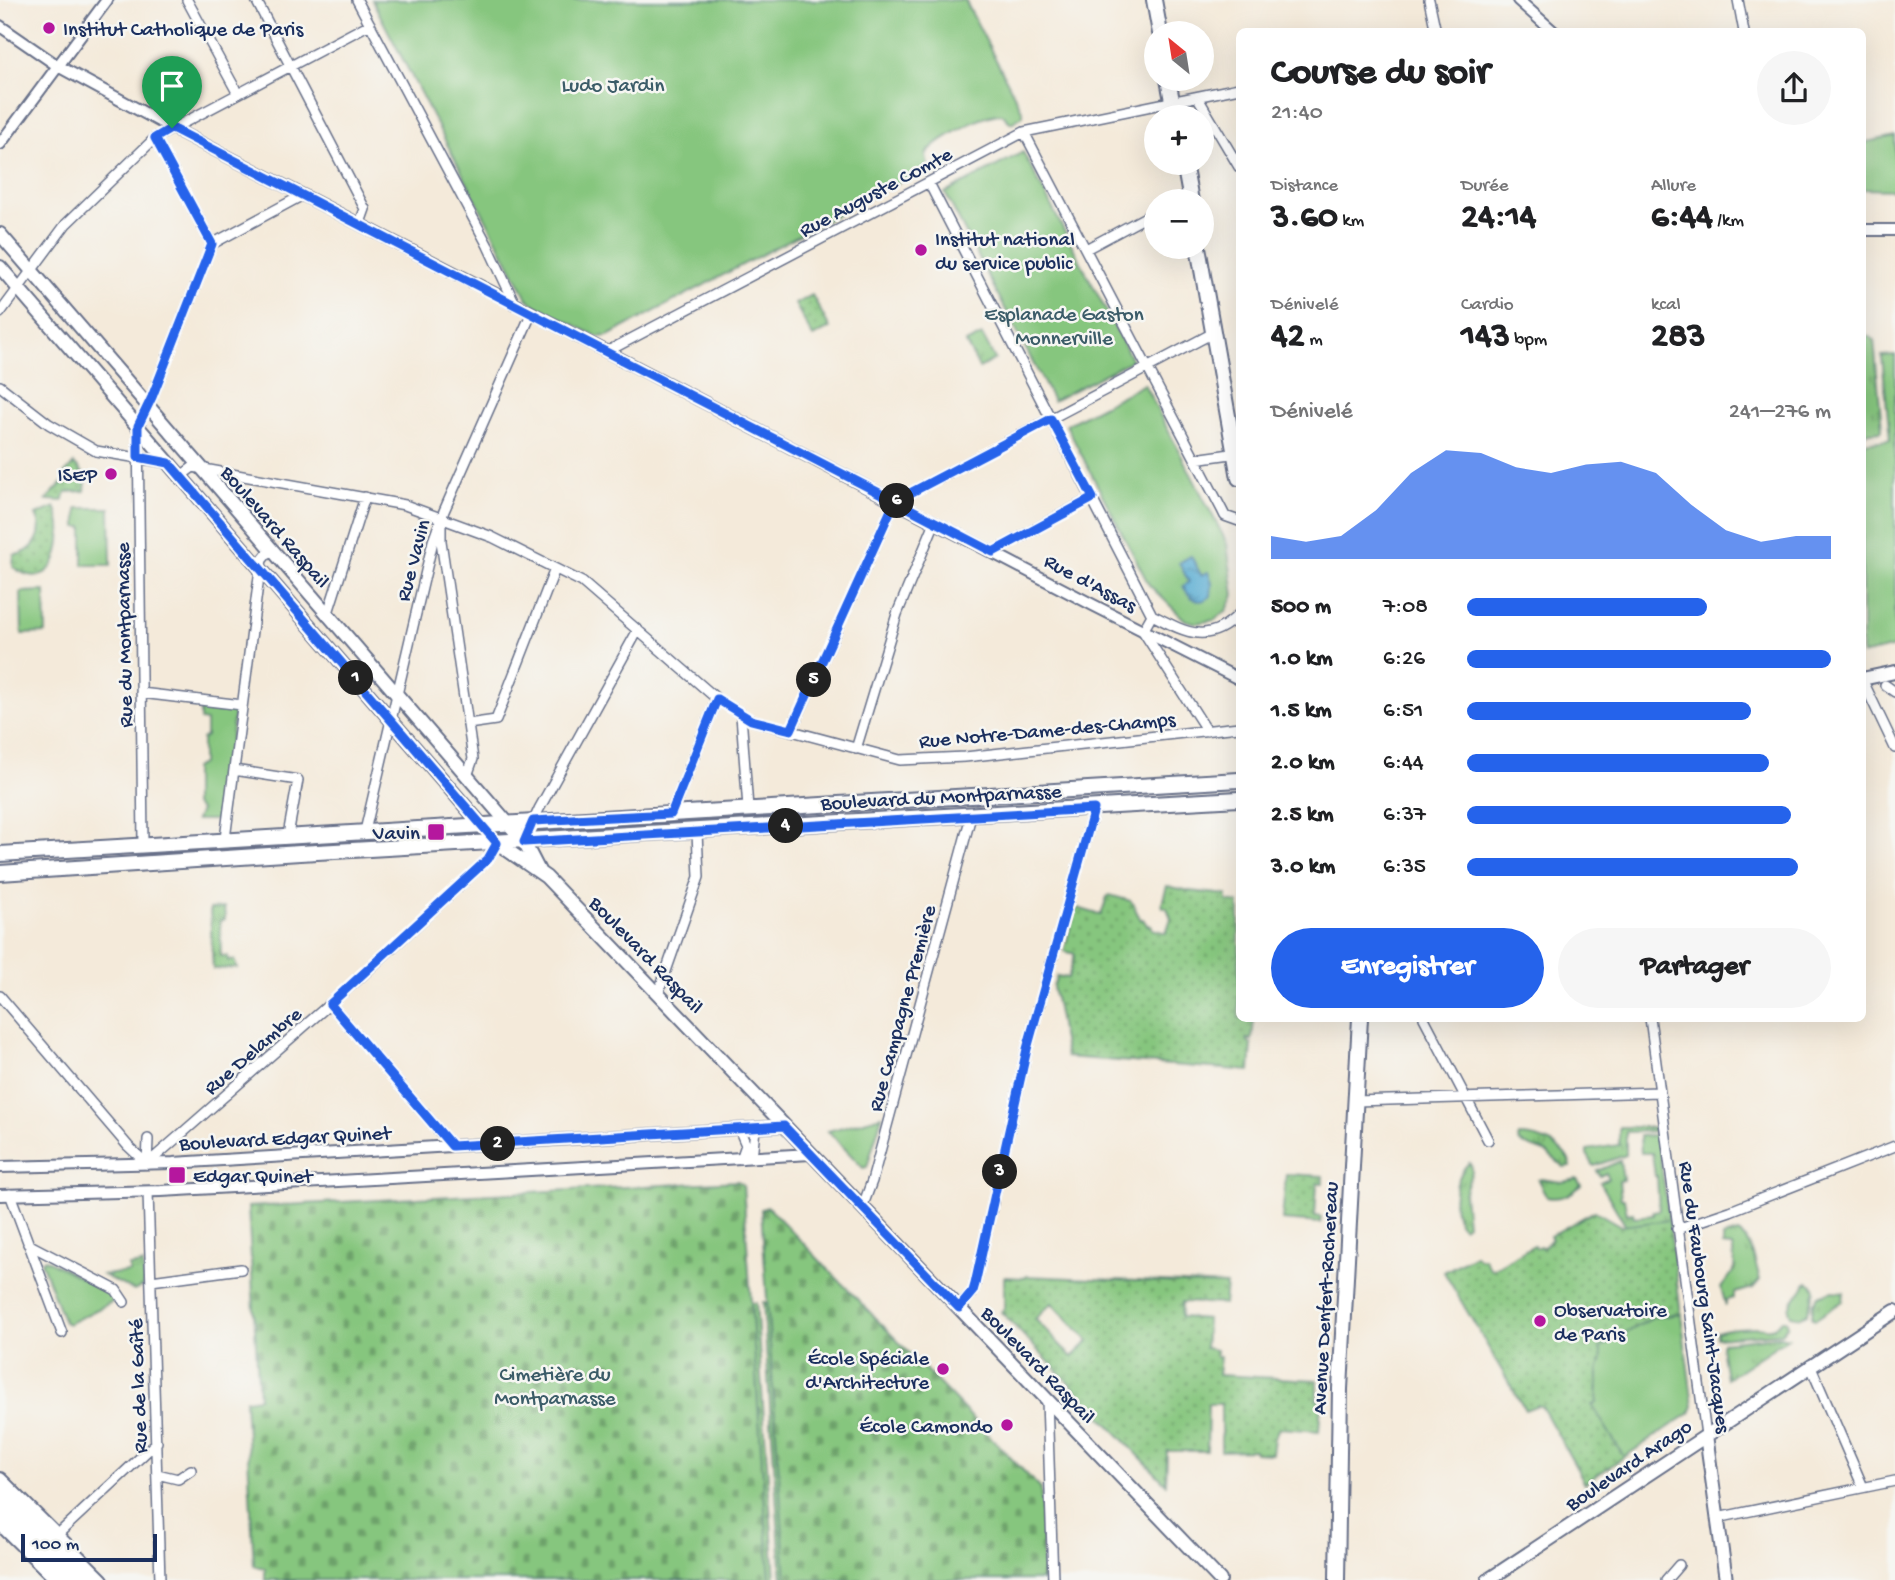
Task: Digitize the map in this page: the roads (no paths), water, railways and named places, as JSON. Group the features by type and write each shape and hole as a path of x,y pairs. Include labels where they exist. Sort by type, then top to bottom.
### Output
{"main road":[{"path":"1154,0 1158,21"},
{"name":"Boulevard Raspail","path":"0,234 524,842 539,872"},
{"path":"1200,259 1236,448"},
{"name":"Boulevard Raspail","path":"0,267 497,843 539,872 1220,1580"},
{"path":"1866,678 1895,672"},
{"name":"Boulevard du Montparnasse","path":"0,853 1236,780"},
{"name":"Boulevard du Montparnasse","path":"0,873 1236,799"},
{"path":"143,843 143,864"},
{"name":"Avenue Denfert-Rochereau","path":"1337,1580 1340,1390 1360,1022"},
{"name":"Boulevard Arago","path":"1488,1580 1895,1311"},
{"name":"Rue du Faubourg Saint-Jacques","path":"1706,1435 1726,1580"},
{"path":"0,1479 102,1580"},
{"path":"0,1493 86,1580"},
{"path":"0,1508 70,1580"},
{"path":"0,1524 57,1580"}],"street":[{"path":"0,144 107,0"},
{"path":"187,0 238,94"},
{"path":"256,0 365,209 360,223"},
{"path":"357,0 488,246 515,304"},
{"path":"1429,0 1435,28"},
{"path":"1518,0 1546,28"},
{"path":"1738,0 1743,28"},
{"path":"0,313 66,224 155,138 370,24"},
{"name":"Rue d'Assas","path":"0,26 58,66 172,128 1236,678"},
{"name":"Rue Auguste Comte","path":"1183,105 1198,97 1236,89"},
{"path":"1198,97 1236,162"},
{"name":"Rue Auguste Comte","path":"608,351 1024,132 1144,114"},
{"path":"1024,132 1225,516 1236,520"},
{"path":"155,138 212,244"},
{"path":"929,183 1152,615 1185,632 1201,634 1222,629 1236,617"},
{"path":"138,426 212,244 303,195"},
{"path":"1086,249 1144,218"},
{"path":"1866,230 1895,230"},
{"name":"Rue Vavin","path":"365,831 430,553 441,518 531,312"},
{"path":"791,730 895,501 1213,333"},
{"path":"0,386 50,424 96,451 169,463"},
{"name":"Rue du Montparnasse","path":"138,426 143,843"},
{"path":"1195,459 1236,453"},
{"path":"181,476 193,467 201,468"},
{"name":"Rue Notre-Dame-des-Champs","path":"201,468 405,505 492,537 582,582 717,699 741,715 856,749 900,760 913,760 965,757 1236,727"},
{"path":"327,616 365,497"},
{"path":"993,552 1093,498"},
{"path":"441,518 441,541 473,759 467,776"},
{"path":"856,749 897,614 935,522"},
{"path":"225,839 260,569 262,560 271,549"},
{"path":"468,724 496,720 555,569"},
{"path":"1152,615 1143,631 1207,731"},
{"path":"524,842 638,630"},
{"path":"1885,685 1895,692"},
{"path":"1866,687 1895,748"},
{"path":"141,693 242,705"},
{"path":"671,814 717,699"},
{"path":"741,715 748,808"},
{"path":"234,770 298,780 288,835"},
{"path":"959,1308 973,1291 975,1284 1027,1049 1094,809"},
{"name":"Rue Campagne Première","path":"862,1208 876,1168 971,816"},
{"path":"658,994 699,877 697,832"},
{"name":"Rue Delambre","path":"147,1164 330,1004 488,859 497,843"},
{"path":"0,996 128,1146 147,1164"},
{"path":"330,1004 452,1146"},
{"path":"1426,1022 1488,1140"},
{"name":"Rue du Faubourg Saint-Jacques","path":"1650,1022 1706,1435"},
{"path":"1355,1101 1659,1092"},
{"name":"Boulevard Edgar Quinet","path":"0,1167 147,1164 740,1131 784,1126"},
{"path":"747,1158 755,1129"},
{"path":"740,1131 746,1145 747,1158"},
{"path":"147,1164 148,1139"},
{"path":"1677,1229 1895,1146"},
{"path":"61,1333 28,1244 5,1195 148,1192 811,1154"},
{"name":"Rue de la Gaîté","path":"148,1192 160,1580"},
{"path":"28,1244 116,1290 124,1302"},
{"path":"151,1281 241,1269"},
{"path":"1810,1365 1863,1488"},
{"path":"1047,1400 1053,1580"},
{"path":"57,1535 156,1442"},
{"path":"157,1474 178,1479 191,1470"},
{"path":"1717,1518 1895,1481"},
{"path":"1667,1580 1679,1565"}],"water":[{"path":"1191,556 1201,575 1208,572 1212,582 1211,596 1202,601 1191,597 1183,586 1189,582 1179,563"}],"place":[{"name":"Institut Catholique de Paris","path":"49,28"},
{"name":"Institut national du service public","path":"921,250"},
{"name":"ISEP","path":"111,474"},
{"name":"Vavin","path":"436,832"},
{"name":"Edgar Quinet","path":"177,1175"},
{"name":"Observatoire de Paris","path":"1540,1321"},
{"name":"École Spéciale d'Architecture","path":"943,1369"},
{"name":"École Camondo","path":"1007,1425"}],"park label":[{"name":"Ludo Jardin","path":"613,84"},
{"name":"Esplanade Gaston Monnerville","path":"1064,325"},
{"name":"Cimetière du Montparnasse","path":"555,1385"}]}
